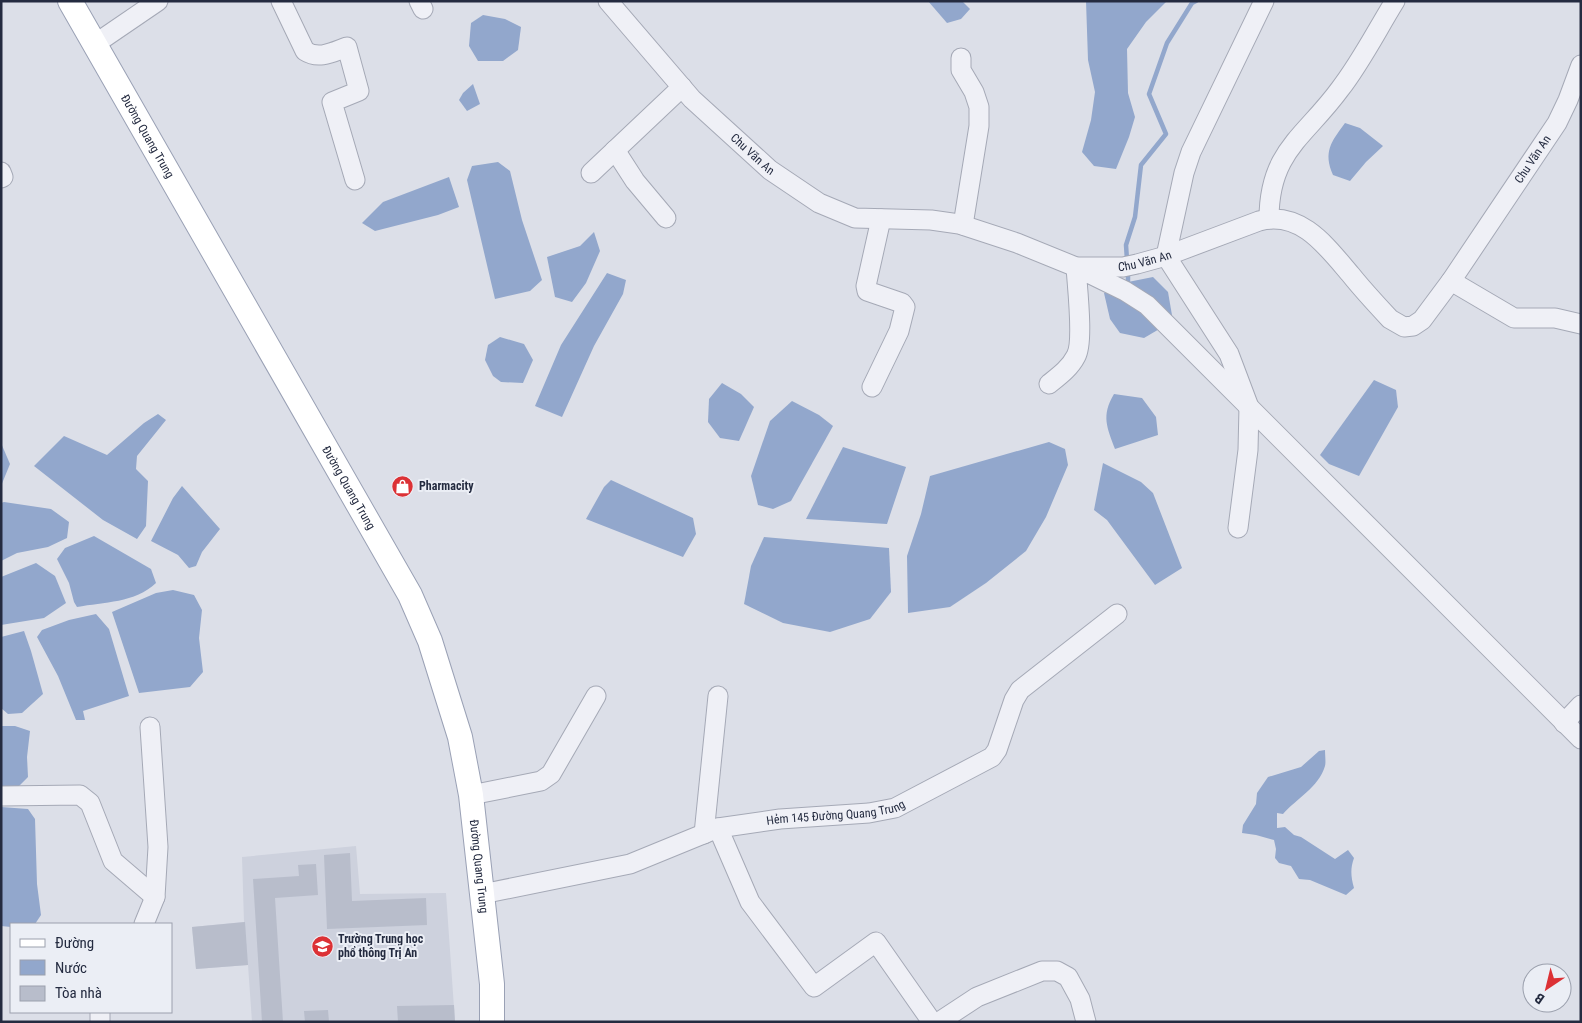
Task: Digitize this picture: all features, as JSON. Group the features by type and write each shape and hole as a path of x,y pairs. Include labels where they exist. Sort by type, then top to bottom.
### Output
{"main road":[{"name":"Đường Quang Trung","path":"70,1 410,595 430,640 457,728 471,795 492,984 492,1022"}],"street":[{"path":"95,44 158,1"},
{"path":"281,1 305,51 311,55 318,56 347,47 359,91 332,102 355,180"},
{"name":"Chu Văn An","path":"608,1 692,99 770,170 819,203 855,218 931,220 963,225 1017,243 1076,267 1130,266 1166,256 1269,219 1287,220 1305,228 1321,241 1390,319 1404,327 1413,326 1422,320 1451,281 1557,123 1581,65"},
{"path":"1238,528 1248,450 1249,407 1228,354 1166,256 1184,173 1191,152 1264,1"},
{"path":"1269,219 1269,200 1282,158 1301,133 1339,91 1394,1"},
{"path":"961,58 961,70 974,92 979,107 980,126 963,225"},
{"path":"591,173 682,87"},
{"path":"616,150 635,181 666,218"},
{"path":"1,172 3,177 1,178"},
{"path":"872,387 898,331 905,307 902,303 867,291 866,286 882,219"},
{"path":"1049,384 1069,367 1077,354 1079,337 1076,267 1125,291 1147,306 1581,739"},
{"path":"1451,281 1514,318 1555,318 1581,324"},
{"name":"Hẻm 145 Đường Quang Trung","path":"482,894 630,864 711,831 780,819 869,813 894,808 987,761 997,750 1014,700 1020,690 1117,614"},
{"path":"471,795 541,782 551,774 596,696"},
{"path":"718,696 711,831 750,902 814,986 876,942 932,1022"},
{"path":"1564,723 1581,705"},
{"path":"144,923 155,897 158,847 150,727"},
{"path":"1,796 80,795 86,798 90,803 113,861 155,897"},
{"path":"939,1022 977,997 1042,971 1057,971 1068,977 1080,999 1086,1022"}],"shaded area":[{"name":"Trường Trung học phổ thông Trị An","path":"356,846 360,894 446,893 455,1022 252,1022 248,965 196,969 192,927 244,922 242,857"}],"water":[{"path":"928,1 962,1 970,9 961,19 947,23"},
{"path":"1086,1 1167,1 1146,22 1127,49 1128,93 1135,117 1116,169 1094,166 1082,152 1091,120 1095,92 1088,60"},
{"path":"483,15 505,19 521,27 518,50 503,61 478,61 469,46 471,23"},
{"path":"473,84 480,104 467,111 459,100 463,93"},
{"path":"1345,123 1360,128 1383,146 1350,181 1333,175 1329,160 1332,142"},
{"path":"498,162 510,171 522,220 542,280 530,291 495,299 467,180 472,166"},
{"path":"449,177 459,207 438,215 375,231 362,223 383,202"},
{"path":"594,232 600,251 586,283 572,302 555,297 547,257 580,246"},
{"path":"607,273 626,280 623,294 594,346 562,417 535,406 561,345"},
{"path":"1153,277 1168,292 1173,321 1144,338 1120,333 1110,319 1104,293 1128,282"},
{"path":"500,337 524,344 533,360 523,383 501,382 493,376 485,360 488,345"},
{"path":"1374,380 1396,390 1398,407 1359,476 1329,464 1320,455"},
{"path":"722,383 741,394 754,407 739,441 720,438 708,422 709,399"},
{"path":"1114,394 1142,398 1156,417 1158,435 1115,449 1106,415"},
{"path":"792,401 819,415 833,426 791,501 773,509 758,505 751,476 770,421"},
{"path":"158,414 166,420 137,456 136,469 148,481 146,526 137,539 103,520 34,466 64,436 107,455 144,423"},
{"path":"1049,442 1065,449 1068,465 1046,517 1026,551 986,583 950,607 908,613 907,556 921,514 930,476"},
{"path":"1,443 10,464 1,486"},
{"path":"843,447 906,467 887,524 806,519"},
{"path":"1103,463 1141,482 1153,493 1182,568 1155,585 1107,520 1094,510"},
{"path":"611,480 693,518 696,534 683,557 586,519 604,487"},
{"path":"182,486 220,529 202,552 196,566 189,568 178,555 151,541 173,498"},
{"path":"1,503 51,509 69,522 67,538 48,547 17,553 1,561"},
{"path":"94,536 151,569 156,583 148,590 129,598 77,607 69,583 57,559 65,548"},
{"path":"764,537 889,548 891,592 870,619 830,632 783,623 744,604 751,566"},
{"path":"36,563 55,576 66,603 44,618 1,625 1,577"},
{"path":"173,590 194,595 202,610 199,638 203,672 190,687 139,693 112,612 156,593"},
{"path":"96,614 109,629 129,696 83,711 85,720 76,720 58,676 37,637 42,630 69,620"},
{"path":"24,631 43,694 22,713 8,714 1,708 1,637"},
{"path":"1,726 15,726 30,731 27,757 28,777 17,788 1,787"},
{"path":"1325,750 1325,764 1318,780 1283,814 1277,813 1277,828 1285,827 1294,835 1301,837 1335,859 1348,850 1354,858 1351,873 1354,888 1346,895 1310,880 1299,879 1291,866 1279,863 1275,858 1274,840 1242,833 1243,825 1256,804 1257,793 1268,777 1301,767 1319,751"},
{"path":"1,807 28,809 35,819 37,884 41,915 36,923 10,923 10,927 1,926"}],"building":[{"path":"350,853 352,901 426,898 427,925 327,929 324,855"},
{"path":"316,864 318,895 275,898 283,1022 262,1022 253,879 299,876 298,865"},
{"path":"245,922 248,965 196,969 192,927"},
{"path":"454,1005 455,1022 398,1022 397,1006"},
{"path":"328,1010 329,1022 305,1022 304,1011"}],"waterway":[{"path":"1127,260 1126,245 1135,217 1141,165 1166,134 1149,94 1167,43 1192,3 1196,1"},
{"path":"1128,271 1128,282"}],"place":[{"name":"Pharmacity","path":"403,486"},
{"name":"Trường Trung học phổ thông Trị An","path":"322,946"}]}
